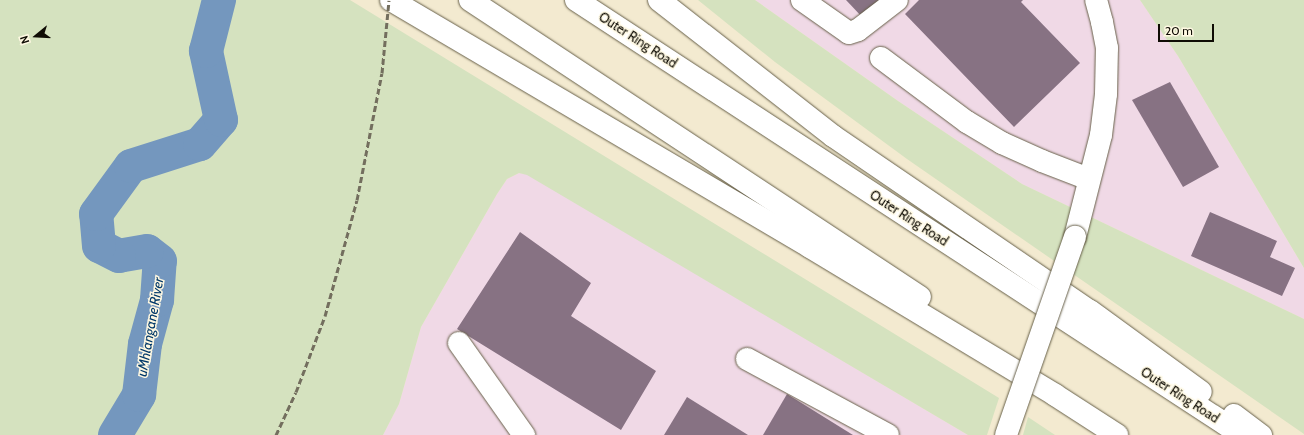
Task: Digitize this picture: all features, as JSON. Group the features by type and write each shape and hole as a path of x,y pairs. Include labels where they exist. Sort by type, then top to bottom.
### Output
{"main road":[{"path":"392,0 823,255 1055,395 1117,435"},
{"path":"470,0 1129,435"},
{"name":"Outer Ring Road","path":"576,0 1242,435"},
{"path":"659,0 833,136 1090,311 1260,435"},
{"path":"802,0 846,33 858,30 897,0"},
{"path":"1006,435 1075,238 1101,135 1106,94 1106,48 1102,22 1096,0"},
{"path":"881,58 967,122 996,140 1042,161 1090,179"},
{"path":"459,343 524,435"},
{"path":"747,359 888,435"}],"shaded area":[{"path":"755,0 1140,0 1178,56 1304,268 1304,319 1022,184 898,101"},
{"path":"519,173 527,174 968,435 383,435 399,404 421,327 497,194 507,179"}],"green space":[{"path":"0,0 350,0 999,398 987,435 968,435 527,175 519,173 507,179 497,194 421,327 399,404 383,435 0,435"},
{"path":"698,0 755,0 898,101 1022,184 1304,319 1304,434 907,159 775,62"},
{"path":"1140,0 1304,0 1304,268 1178,56"},
{"path":"1028,417 1055,435 1023,435"}],"building":[{"path":"846,0 882,0 863,18"},
{"path":"919,0 1023,0 1021,2 1080,63 1014,127 905,14"},
{"path":"1170,82 1219,167 1183,187 1132,100"},
{"path":"1210,212 1277,241 1270,257 1295,268 1282,296 1191,256"},
{"path":"520,232 591,283 571,316 656,371 621,430 457,329"},
{"path":"787,394 853,435 763,435"},
{"path":"687,397 748,435 664,435"}],"waterway":[{"name":"uMhlangane River","path":"115,435 139,395 145,344 157,300 160,261 147,251 119,256 99,246 96,214 131,166 200,144 221,120 206,51 219,0"}],"railway":[{"path":"276,435 296,392 325,316 357,200 382,73 389,0"}]}
